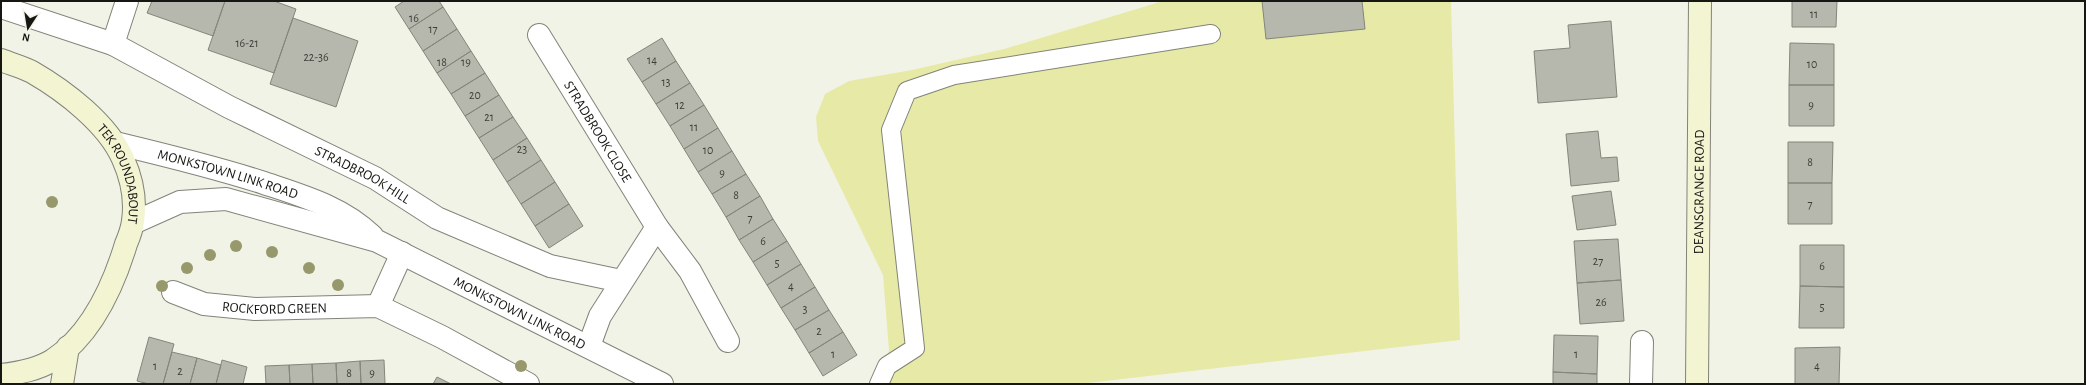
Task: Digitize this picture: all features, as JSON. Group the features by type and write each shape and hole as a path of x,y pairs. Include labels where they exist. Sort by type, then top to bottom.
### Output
{"main road":[{"name":"DEANSGRANGE ROAD","path":"1697,384 1700,1"},
{"name":"TEK ROUNDABOUT","path":"1,60 31,72 60,91 90,116 115,143 128,172 132,188 133,223 119,269 97,314 68,347 53,360 36,369 17,374 1,375"},
{"path":"62,384 68,347"}],"street":[{"path":"113,44 127,1"},
{"name":"STRADBROOK HILL","path":"1,7 113,44 229,107 375,178 437,218 550,266 621,281"},
{"name":"STRADBROOK CLOSE","path":"539,35 657,227 690,271 728,341"},
{"name":"MONKSTOWN LINK ROAD","path":"115,143 208,165 316,200 358,222 377,241"},
{"name":"MONKSTOWN LINK ROAD","path":"133,223 180,202 226,199 377,241 589,346 662,384"},
{"path":"589,346 600,316 657,227"},
{"path":"378,306 402,253"},
{"name":"ROCKFORD GREEN","path":"173,292 204,304 255,309 378,306 442,337 528,384"},
{"path":"1641,384 1642,342"}],"lane":[{"path":"879,384 887,366 915,348 891,130 907,91 954,75 1211,34"}],"green space":[{"path":"1163,1 1451,1 1460,340 1079,384 873,384 889,351 883,275 818,141 816,117 825,94 849,81 912,70 1004,49"}],"building":[{"path":"152,1 225,1 213,36 147,13"},
{"path":"225,1 274,1 296,9 274,73 208,50"},
{"path":"404,1 439,1 443,7 409,29 395,7"},
{"path":"1262,1 1362,1 1365,29 1266,39"},
{"path":"1792,1 1837,1 1836,27 1792,27"},
{"path":"443,7 457,29 423,51 409,29"},
{"path":"293,18 358,41 336,107 270,84"},
{"path":"1611,21 1617,97 1538,103 1534,51 1570,48 1568,25"},
{"path":"457,29 471,51 437,73 423,51"},
{"path":"662,38 676,61 642,82 627,59"},
{"path":"1790,43 1834,44 1834,85 1789,85"},
{"path":"471,51 485,73 451,94 437,73"},
{"path":"676,61 690,83 656,104 642,82"},
{"path":"485,73 499,95 465,116 451,94"},
{"path":"690,83 704,105 670,126 656,104"},
{"path":"1789,85 1834,85 1834,126 1789,126"},
{"path":"499,95 513,117 479,138 465,116"},
{"path":"704,105 718,128 684,149 670,126"},
{"path":"513,117 527,138 493,160 479,138"},
{"path":"718,128 732,151 698,172 684,149"},
{"path":"1598,131 1601,158 1617,157 1619,181 1571,186 1566,134"},
{"path":"527,138 541,160 507,182 493,160"},
{"path":"1788,142 1833,142 1832,183 1788,183"},
{"path":"732,151 746,174 712,194 698,172"},
{"path":"541,160 555,182 521,204 507,182"},
{"path":"746,174 760,196 726,217 712,194"},
{"path":"555,182 569,204 535,226 521,204"},
{"path":"1788,183 1832,183 1832,224 1788,224"},
{"path":"1611,191 1616,225 1577,230 1572,196"},
{"path":"760,196 773,219 739,240 726,217"},
{"path":"569,204 583,226 549,248 535,226"},
{"path":"773,219 787,241 753,262 739,240"},
{"path":"1618,239 1621,280 1577,283 1574,241"},
{"path":"787,241 801,264 767,285 753,262"},
{"path":"1800,245 1844,245 1844,287 1800,286"},
{"path":"801,264 815,287 781,308 767,285"},
{"path":"1621,280 1624,321 1580,324 1577,283"},
{"path":"1800,286 1844,287 1844,328 1799,328"},
{"path":"815,287 829,310 795,330 781,308"},
{"path":"829,310 843,332 809,353 795,330"},
{"path":"843,332 857,355 823,376 809,353"},
{"path":"1554,335 1598,336 1597,374 1553,372"},
{"path":"149,337 174,344 163,384 149,384 137,381"},
{"path":"1840,347 1839,384 1795,384 1795,348"},
{"path":"172,352 197,358 190,384 163,384"},
{"path":"197,358 221,365 216,384 190,384"},
{"path":"222,360 247,367 243,384 216,384"},
{"path":"384,360 385,384 361,384 360,361"},
{"path":"360,361 361,384 337,384 336,363"},
{"path":"336,363 337,384 313,384 312,364"},
{"path":"312,364 313,384 290,384 289,365"},
{"path":"289,365 290,384 266,384 265,366"},
{"path":"1553,372 1597,374 1597,384 1553,384"},
{"path":"437,377 451,384 433,384"}]}
